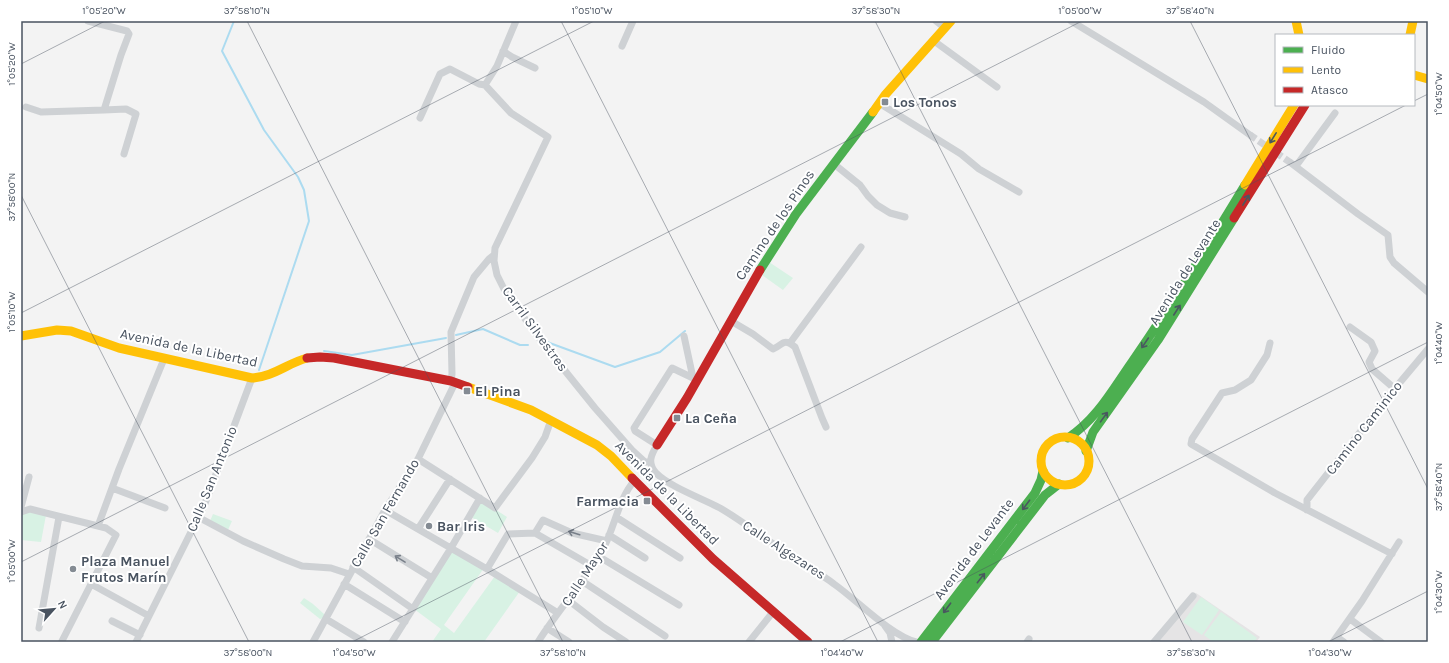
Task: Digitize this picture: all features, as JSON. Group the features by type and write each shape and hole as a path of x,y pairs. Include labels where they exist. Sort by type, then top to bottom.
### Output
{"main road":[{"path":"1296,21 1299,34"},
{"path":"1410,34 1413,21"},
{"name":"Camino de los Pinos","path":"657,445 761,268 790,223 879,103 948,24"},
{"path":"1415,75 1428,79"},
{"name":"Avenida de Levante","path":"1068,438 1090,421 1132,363 1189,275 1293,106"},
{"name":"Avenida de Levante","path":"1086,451 1093,432 1158,340 1304,106"},
{"name":"Avenida de la Libertad","path":"21,336 57,330 71,331 119,348 252,378 264,377 303,359 324,357 408,372 453,382 524,408 551,420 603,449 691,538 808,642"},
{"path":"1068,438 1077,441 1086,451 1088,464 1083,476 1072,484 1059,484 1051,481 1043,471 1041,458 1046,447 1056,439 1068,438"},
{"name":"Avenida de Levante","path":"921,642 1035,493 1043,471"},
{"name":"Avenida de Levante","path":"932,642 1045,495 1059,484"}],"street":[{"path":"88,21 127,31 129,34 104,110"},
{"path":"420,118 440,74 450,69 479,84 485,85 503,51 516,21"},
{"path":"622,46 633,21"},
{"path":"936,21 948,24"},
{"path":"1071,21 1204,102 1250,135"},
{"path":"934,41 997,87"},
{"path":"503,51 535,68"},
{"name":"Carril Silvestres","path":"485,85 511,113 548,137 495,248 494,261 497,275 506,293 545,346 622,439 644,462 650,462"},
{"path":"879,103 961,154 979,169 1019,192"},
{"path":"26,107 41,112 126,109 136,114 124,154"},
{"path":"1335,113 1293,164 1388,235 1390,257 1394,263 1428,292"},
{"path":"834,164 860,185 877,205 890,213 905,217"},
{"path":"790,343 861,247"},
{"path":"453,382 451,332 474,276 494,255"},
{"path":"730,321 753,334 773,349 780,343 785,342 790,343 795,347 826,427"},
{"path":"1350,327 1371,342 1375,351 1369,362 1372,369 1395,389"},
{"path":"684,336 695,379"},
{"path":"1270,342 1267,355 1254,376 1235,390 1222,393 1192,439 1191,444 1269,490 1392,554"},
{"name":"Camino Caminico","path":"1307,510 1307,500 1428,349"},
{"path":"98,526 164,359"},
{"path":"657,445 635,432 634,428 672,368 695,379"},
{"name":"Calle San Antonio","path":"138,639 204,506 252,378"},
{"name":"Calle San Fernando","path":"313,642 369,539 418,459 453,382"},
{"path":"418,459 496,508 532,458 545,437 551,420"},
{"name":"Camino de los Pinos","path":"650,462 651,456 657,445"},
{"name":"Calle Algezares","path":"650,462 653,469 664,479 735,518 836,585 902,636 916,642"},
{"path":"21,507 28,477"},
{"path":"418,529 450,479"},
{"name":"Calle Mayor","path":"538,642 582,582 598,556 608,538 628,489 635,480"},
{"path":"112,488 165,508"},
{"path":"392,642 451,548 480,498"},
{"path":"21,512 30,509 106,528 116,535 62,641"},
{"path":"386,510 487,569 558,613"},
{"path":"39,628 59,517"},
{"path":"198,517 243,541 302,566 331,568 349,574"},
{"path":"616,517 680,558"},
{"path":"535,533 543,520 572,533 608,538 645,558"},
{"path":"487,569 508,534 535,533 592,566"},
{"path":"369,539 432,578"},
{"path":"1344,642 1335,639 1350,619 1399,542"},
{"path":"598,556 679,605"},
{"path":"354,567 413,609"},
{"path":"582,582 665,636"},
{"path":"91,584 149,616"},
{"path":"344,584 405,622"},
{"path":"1154,642 1193,596"},
{"path":"568,600 603,627 626,642"},
{"path":"749,642 773,612"},
{"path":"326,619 364,642"},
{"path":"1350,619 1382,642"},
{"path":"112,620 138,639"},
{"path":"882,621 890,633 892,642"},
{"path":"547,628 569,642"}],"shaded area":[{"path":"1196,593 1260,637 1256,642 1155,642"}],"green space":[{"path":"769,262 793,278 783,290 762,275"},
{"path":"481,500 507,517 498,533 471,517"},
{"path":"30,509 46,515 41,542 21,540 21,512"},
{"path":"213,514 232,521 228,530 210,521"},
{"path":"452,549 484,568 444,625 454,633 495,576 520,591 484,642 432,642 441,629 414,609"},
{"path":"1201,597 1219,610 1202,635 1183,622"},
{"path":"304,598 324,614 324,618 320,619 300,603"},
{"path":"1221,612 1257,638 1254,642 1213,642 1204,635"}],"waterway":[{"path":"234,21 222,51 264,130 298,177 304,190 309,221 259,370"},
{"path":"456,335 483,329 520,345 528,345"},
{"path":"547,342 615,367 660,352 685,331"},
{"path":"324,351 352,355 446,338"}],"tunnel":[{"path":"1250,135 1291,163"}],"traffic: fast":[{"path":"760,270 796,214 873,112"},
{"path":"1068,438 1088,422 1111,393 1176,296 1245,185"},
{"path":"1086,451 1093,432 1158,340 1234,218"},
{"path":"921,642 1035,493 1043,471"},
{"path":"932,642 1045,495 1059,484"}],"traffic: slow":[{"path":"873,112 885,95 951,21"},
{"path":"1296,21 1299,34"},
{"path":"1410,34 1413,21"},
{"path":"1415,75 1428,79"},
{"path":"1245,185 1293,106"},
{"path":"21,336 57,330 71,331 119,348 252,378 274,373 293,363 307,358"},
{"path":"468,387 531,410 597,445 611,456 632,478"},
{"path":"1065,437 1074,439 1082,444 1087,452 1089,461 1087,470 1082,478 1074,483 1065,485 1056,483 1048,478 1043,470 1041,461 1043,452 1048,444 1056,439 1065,437"}],"traffic: jam":[{"path":"1234,218 1304,106"},
{"path":"657,445 687,398 760,270"},
{"path":"307,358 334,358 451,381 468,387"},
{"path":"632,478 713,559 808,642"}],"place":[{"name":"Los Tonos","path":"885,102"},
{"name":"El Pina","path":"467,391"},
{"name":"La Ceña","path":"677,418"},
{"name":"Farmacia","path":"647,501"},
{"name":"Bar Iris","path":"429,526"},
{"name":"Plaza Manuel Frutos Marín","path":"73,569"}]}
